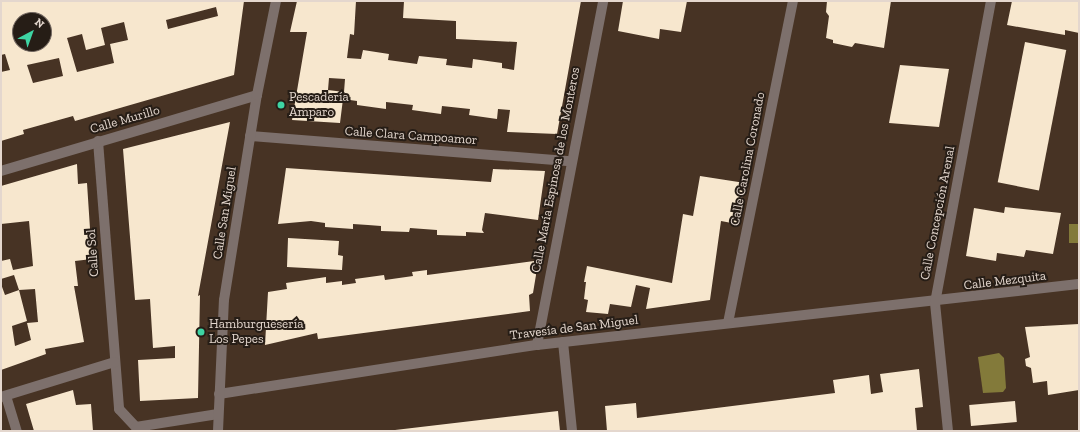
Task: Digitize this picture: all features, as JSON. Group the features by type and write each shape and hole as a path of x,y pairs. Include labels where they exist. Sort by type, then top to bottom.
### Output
{"street":[{"name":"Calle San Miguel","path":"218,431 218,394 224,300 257,95 276,1"},
{"name":"Calle María Espinosa de los Monteros","path":"537,345 570,161 603,1"},
{"name":"Calle Carolina Coronado","path":"728,323 793,1"},
{"name":"Calle Concepción Arenal","path":"948,431 935,303 991,1"},
{"name":"Calle Murillo","path":"1,171 257,95"},
{"name":"Calle Clara Campoamor","path":"250,136 570,161"},
{"name":"Calle Sol","path":"98,141 118,409 136,427 218,414"},
{"name":"Calle Mezquita","path":"935,303 1079,284"},
{"name":"Travesía de San Miguel","path":"218,394 537,345 728,323 935,303"},
{"path":"563,342 572,431"},
{"path":"17,431 4,396 114,362"}],"shaded area":[{"path":"1069,224 1079,224 1079,243 1069,243"},
{"path":"999,353 1004,358 1006,388 1003,392 983,393 978,357"}],"building":[{"path":"1,1 244,1 234,75 75,121 73,116 23,130 24,134 1,141 1,72 10,70 5,54 1,55","holes":["216,7 218,16 168,29 166,20","124,22 128,40 110,44 114,63 77,72 67,38 82,34 86,50 105,45 101,28","59,58 63,76 33,83 27,65"]},
{"path":"297,1 356,1 354,35 350,34 347,58 361,59 363,50 389,54 388,60 417,64 419,56 447,59 446,65 472,68 473,59 502,63 502,68 514,70 517,42 456,39 456,21 403,18 404,1 581,1 557,134 507,132 510,110 498,109 497,119 469,115 470,109 442,106 441,114 412,110 413,105 386,102 386,109 357,105 357,101 343,99 340,123 292,120 307,32 290,32","holes":["329,78 345,79 344,92 328,90"]},
{"path":"623,1 687,1 681,32 660,29 659,39 618,31"},
{"path":"827,1 891,1 884,48 855,43 852,47 833,43 833,40 826,38 829,16 826,12"},
{"path":"1012,1 1079,1 1079,33 1065,30 1065,35 1007,25"},
{"path":"1025,42 1066,50 1039,190 998,182"},
{"path":"900,65 949,69 939,127 889,123"},
{"path":"230,122 198,296 200,295 198,398 140,401 138,360 175,358 175,346 153,348 150,299 135,300 123,149"},
{"path":"77,164 78,184 87,183 92,259 75,261 78,286 74,286 84,342 45,349 46,354 1,370 1,284 5,295 19,290 14,275 1,279 1,261 10,259 13,270 33,266 29,221 1,224 1,186","holes":["35,289 38,322 27,323 31,340 15,346 12,326 27,321 19,290"]},
{"path":"286,168 491,182 493,169 545,171 538,220 485,213 482,230 484,233 466,232 466,236 437,235 437,230 410,228 409,232 381,231 381,226 353,224 353,229 325,227 325,223 311,221 278,224"},
{"path":"700,176 745,183 737,224 721,221 710,300 646,309 650,288 636,285 631,307 610,304 608,314 586,312 588,300 584,299 586,282 584,282 587,266 672,283 683,214 693,216"},
{"path":"1005,207 1061,213 1053,254 1026,250 1024,257 997,253 996,261 966,256 974,208 1004,213"},
{"path":"288,238 339,241 338,255 343,256 342,270 287,267"},
{"path":"534,261 536,275 533,293 529,295 530,311 318,339 317,333 265,345 268,292 287,289 286,283 326,277 326,283 342,281 342,285 356,283 355,279 384,275 385,280 413,276 412,272 427,270 427,275"},
{"path":"1079,324 1079,390 1048,395 1047,381 1033,383 1031,368 1026,366 1025,359 1030,357 1025,327"},
{"path":"919,369 923,407 915,408 917,431 607,431 605,406 636,403 637,418 835,393 833,380 869,375 871,394 883,392 880,374"},
{"path":"73,390 76,405 91,404 93,431 34,431 26,404"},
{"path":"1015,401 1017,422 971,426 969,405"},
{"path":"558,411 560,431 395,431 395,430"}],"place":[{"name":"Pescadería Amparo","path":"281,105"},
{"name":"Hamburguesería Los Pepes","path":"201,332"}]}
